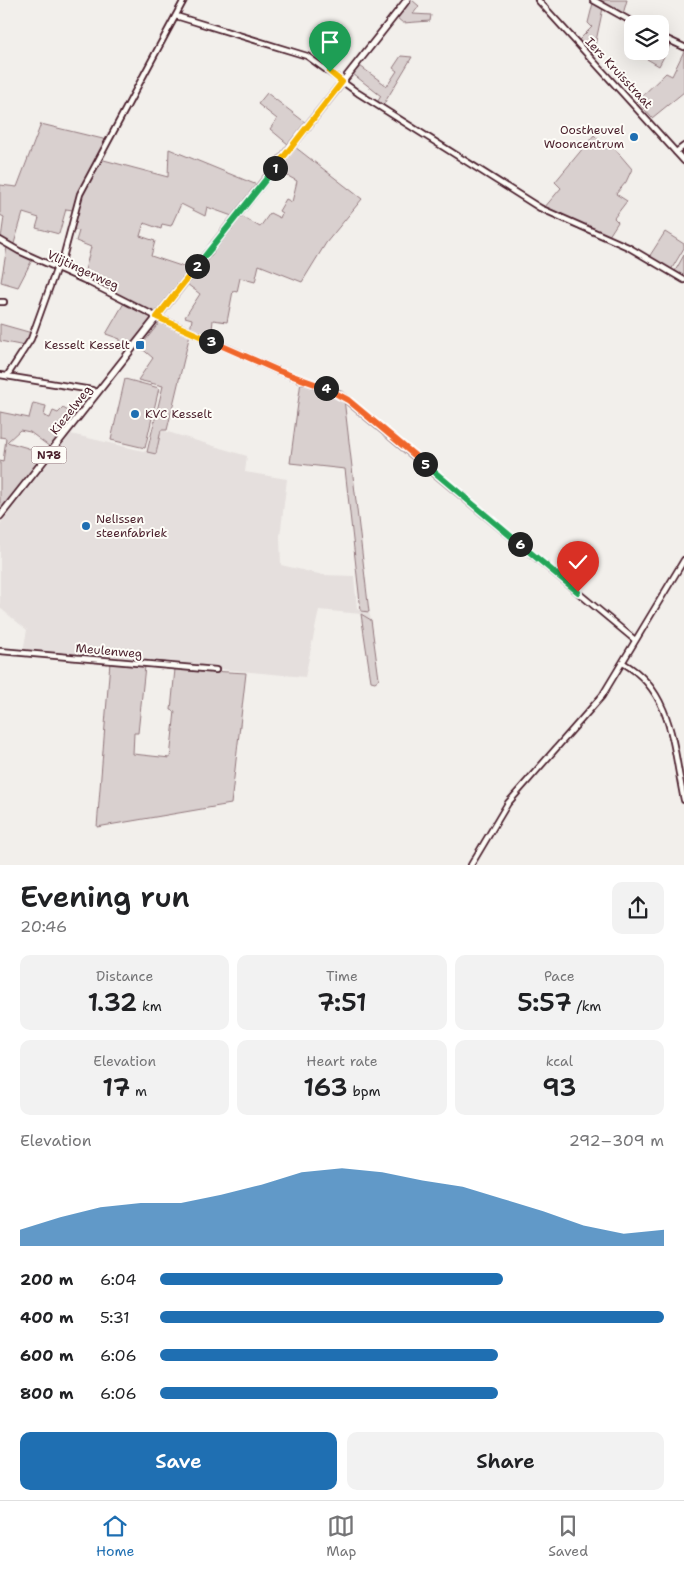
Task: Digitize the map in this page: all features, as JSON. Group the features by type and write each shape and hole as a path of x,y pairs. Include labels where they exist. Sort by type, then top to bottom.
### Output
{"main road":[{"name":"N78","path":"157,317 407,0"},
{"name":"Kiezelweg","path":"0,516 157,317"}],"street":[{"path":"7,376 32,339 58,268 80,194 184,0"},
{"name":"Iers Kruisstraat","path":"538,0 684,161"},
{"path":"592,0 624,17"},
{"path":"176,16 307,56 342,82 540,208 628,247 684,280"},
{"path":"669,40 684,48"},
{"path":"676,152 684,146"},
{"name":"Vlijtingerweg","path":"0,240 26,255 58,268 157,317 270,367 329,389 346,399 635,640"},
{"path":"0,375 92,390 97,393"},
{"path":"471,865 508,803 596,704 684,560"},
{"name":"Meulenweg","path":"0,651 216,670"},
{"path":"623,662 639,672 649,683 663,707 684,800"}],"shaded area":[{"path":"412,0 419,6 413,14 431,15 430,21 403,23 397,18"},
{"path":"597,0 627,0 623,14"},
{"path":"593,3 603,8 593,55 579,40 592,27 588,23"},
{"path":"684,51 684,92 652,118 637,101 666,73 672,76"},
{"path":"401,56 412,57 382,107 376,104 381,96 353,74 360,66 387,86 397,71 393,68"},
{"path":"649,60 662,60 659,66"},
{"path":"267,93 306,123 289,145 270,129 277,119 258,104"},
{"path":"41,124 107,140 73,210 66,209 59,234 36,228 39,218 23,213 13,247 1,238 4,217 0,215 0,185 17,187"},
{"path":"594,135 605,146 609,142 632,169 626,182 616,194 627,201 614,218 618,222 609,236 544,208 561,188 555,182"},
{"path":"295,147 362,199 326,243 302,282 259,265 255,282 240,278 237,292 233,291 227,322 213,320 211,340 190,331 192,319 185,317 200,294 187,284 241,216 260,227 270,213 280,218 282,213 279,211 286,199 292,202 297,181 277,170"},
{"path":"169,149 257,185 232,216 207,207 205,216 181,204 171,226 162,224 161,229 144,223 140,236 155,241 151,256 190,269 156,313 83,278 91,247 76,241 79,231 71,229 80,197 100,159 168,177"},
{"path":"665,232 684,244 684,248 671,270 649,257"},
{"path":"7,247 32,260 18,287 1,282"},
{"path":"684,255 684,279 674,273"},
{"path":"124,303 151,316 151,319 128,349 120,347 120,339 106,334"},
{"path":"160,322 190,334 167,430 161,430 156,454 147,452 163,386 138,380 153,358 140,347"},
{"path":"0,324 32,333 25,346 0,341"},
{"name":"KVC Kesselt","path":"125,379 159,388 145,448 111,440"},
{"path":"301,381 344,399 369,612 361,611 345,469 290,463"},
{"path":"33,403 46,406 44,416 50,418 53,411 58,413 63,408 75,415 50,447 30,432 20,430 7,442 28,448 43,456 0,511 0,461 3,462 6,438 0,437 0,412 29,418"},
{"path":"161,430 247,456 245,472 287,479 280,537 281,565 323,575 354,576 357,609 369,612 371,620 361,614 319,610 305,677 23,651 27,630 0,608 0,524 71,434 156,454"},
{"path":"361,614 371,620 379,679 375,682 371,681"},
{"path":"110,662 145,666 138,733 134,733 133,754 170,758 175,711 171,710 175,669 246,673 231,804 97,827"}],"place":[{"name":"Oostheuvel Wooncentrum","path":"634,137"},
{"name":"Kesselt Kesselt","path":"140,345"},
{"name":"KVC Kesselt","path":"135,414"},
{"name":"Nelissen steenfabriek","path":"86,526"}],"route":[{"path":"330,72 342,82 157,317 243,356 338,393 578,592"}]}
